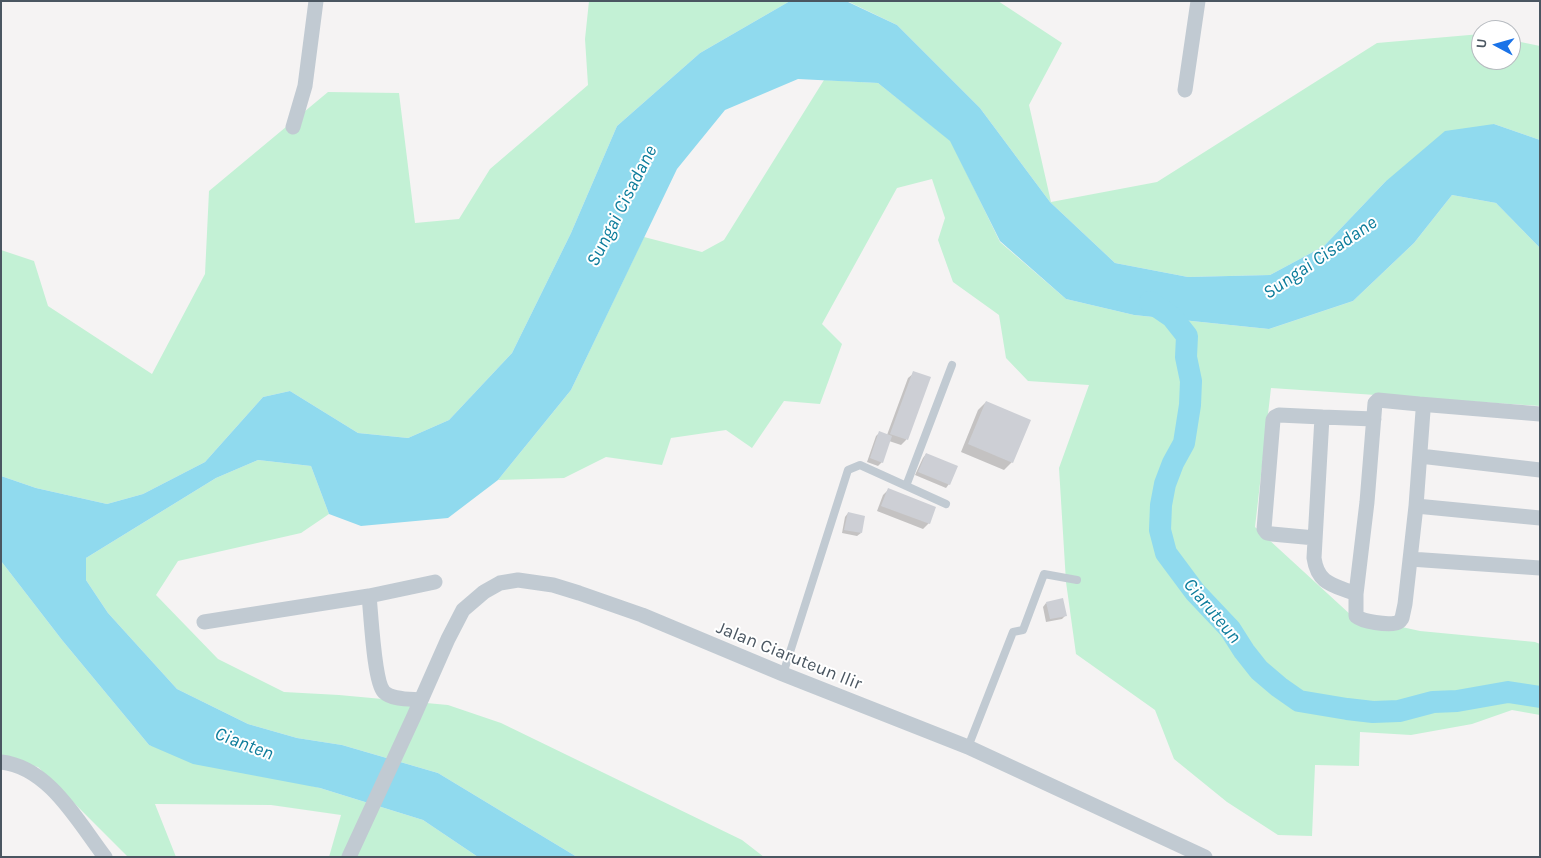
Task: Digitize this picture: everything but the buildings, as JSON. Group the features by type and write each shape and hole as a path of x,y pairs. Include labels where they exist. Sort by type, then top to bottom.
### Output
{"street":[{"path":"294,127 305,86 316,1"},
{"path":"1185,90 1198,1"},
{"path":"1419,404 1423,411 1420,456 1416,506 1402,618 1395,623 1360,620 1356,616 1356,594 1375,403 1378,400 1540,414"},
{"path":"1315,538 1272,534 1267,533 1264,529 1273,420 1279,415 1374,419"},
{"path":"1322,417 1314,558 1316,569 1322,578 1331,584 1356,594"},
{"path":"1420,456 1540,470"},
{"path":"1416,506 1540,518"},
{"path":"1410,559 1540,568"},
{"name":"Jalan Ciaruteun Ilir","path":"349,857 463,610 484,592 500,583 518,580 579,593 642,615 783,674 968,747 1196,855"},
{"path":"204,622 369,596 435,582"},
{"path":"369,596 374,657 380,686 384,692 390,695 422,700"},
{"path":"1,762 21,767 37,776 54,790 105,857"}],"lane":[{"path":"906,486 952,365"},
{"path":"783,674 848,470 860,465 946,504"},
{"path":"968,747 1013,632 1023,630 1044,574 1077,580"}],"green space":[{"path":"589,1 790,1 700,53 617,126 571,233 512,353 449,420 408,438 358,433 290,391 263,397 205,462 143,494 107,504 36,488 1,476 1,250 34,261 48,306 152,374 205,274 209,191 328,92 399,93 415,223 459,219 490,169 588,85 585,39"},
{"path":"847,1 998,1 1062,43 1029,105 1051,202 1157,182 1377,43 1471,35 1471,70 1521,70 1521,42 1540,46 1540,140 1494,124 1385,182 1324,246 1270,275 1188,277 1115,263 1050,202 980,108 897,25"},
{"path":"824,80 878,83 951,141 1000,242 1066,299 1134,315 1269,329 1353,301 1414,243 1452,195 1496,203 1540,248 1540,406 1271,388 1255,527 1352,616 1420,631 1540,644 1540,715 1512,710 1472,724 1411,735 1360,732 1359,766 1315,765 1312,836 1278,835 1227,802 1174,759 1155,710 1076,654 1066,582 1059,468 1089,385 1028,381 1006,358 999,315 953,282 938,240 945,218 932,179 897,188 822,324 842,344 820,404 784,401 752,448 726,430 671,438 662,465 606,457 564,478 498,480 571,390 644,237 702,252 724,240"},
{"path":"258,460 311,466 329,514 301,533 178,561 156,595 218,659 284,692 448,705 501,723 742,840 764,857 577,857 438,773 342,745 297,738 248,724 177,689 108,613 86,580 86,558 216,478"},
{"path":"1,561 62,640 149,745 320,788 423,820 478,857 329,857 341,815 271,805 155,804 176,857 128,857 38,767 1,760"}],"water":[{"path":"790,1 846,1 897,25 980,108 1050,202 1115,263 1188,277 1270,275 1324,246 1385,182 1445,131 1494,124 1540,140 1540,248 1496,203 1452,195 1414,243 1353,301 1269,329 1134,315 1066,299 1000,241 950,141 878,83 798,79 725,110 677,169 571,390 498,480 448,518 361,526 329,514 311,466 258,460 216,478 86,558 86,580 108,613 177,689 248,724 297,738 342,745 438,773 577,857 478,857 423,820 320,788 193,764 149,745 62,640 1,561 1,476 36,488 107,504 143,494 205,462 263,397 290,391 358,433 408,438 449,420 512,353 571,233 617,126 700,53"}],"waterway":[{"name":"Ciaruteun","path":"1150,302 1172,317 1187,336 1186,357 1191,381 1190,405 1184,443 1173,463 1165,484 1161,505 1160,530 1166,553 1195,592 1230,629 1259,670 1299,701 1373,712 1399,711 1433,702 1457,701 1508,692 1540,697"}],"water label":[{"name":"Sungai Cisadane","path":"622,206"},
{"name":"Sungai Cisadane","path":"1320,258"},
{"name":"Cianten","path":"244,744"}]}
